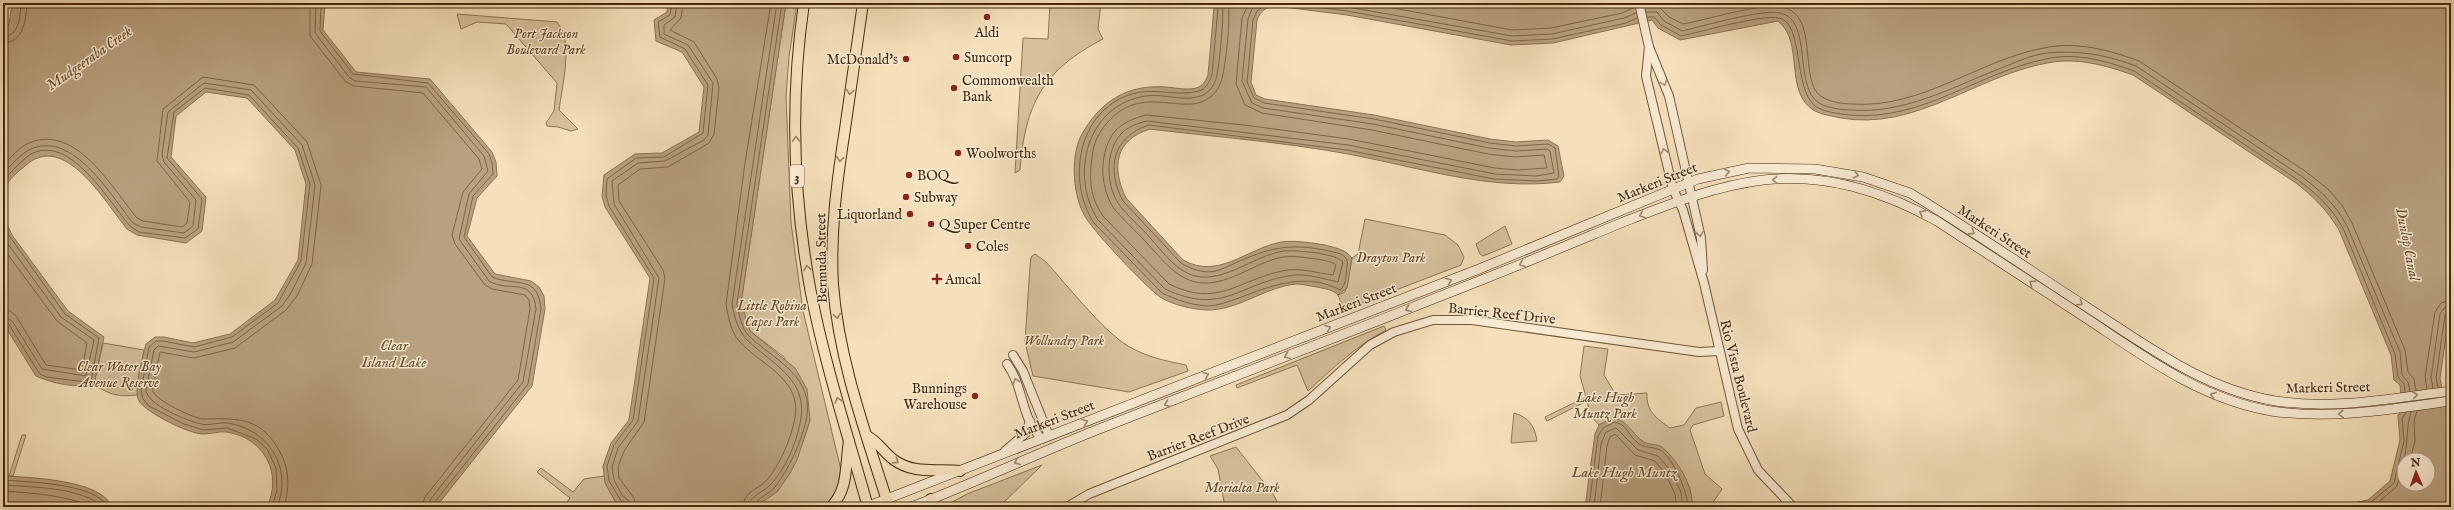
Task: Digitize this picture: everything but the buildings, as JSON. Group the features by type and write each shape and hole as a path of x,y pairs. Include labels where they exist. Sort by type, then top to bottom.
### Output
{"main road":[{"name":"Bermuda Street","path":"804,3 798,56 796,107 800,215 818,323 867,507"},
{"name":"Bermuda Street","path":"863,3 837,182 832,245 835,297 841,341 851,385 888,503"},
{"name":"Markeri Street","path":"867,507 888,503 960,471 1479,269 1689,182 1724,172 1773,167 1815,169 1863,177 1916,197 2175,364 2199,377 2230,390 2276,401 2304,404 2379,400 2451,391"},
{"name":"Markeri Street","path":"911,507 930,503 1053,448 1483,279 1678,200 1762,180 1799,178 1841,183 1871,190 1904,203 1937,221 2180,380 2204,391 2245,405 2305,415 2339,415 2451,401"},
{"path":"867,436 877,441 893,460 909,468 926,471 960,471"},
{"path":"1045,437 1053,448"},
{"path":"831,507 840,496 845,481 849,438"}],"street":[{"name":"Rio Vista Boulevard","path":"1639,3 1649,47 1669,96 1689,182 1701,238 1704,283"},
{"name":"Rio Vista Boulevard","path":"1649,47 1646,76 1673,189 1683,210 1704,283 1738,429 1748,453 1766,480 1793,507"},
{"name":"Barrier Reef Drive","path":"1067,507 1100,490 1261,427 1287,414 1313,396 1370,345 1394,332 1433,320 1472,320 1699,352 1719,351"},
{"path":"1013,355 1022,368 1034,399 1045,437"},
{"path":"1007,364 1016,379 1028,417 1035,432 1045,437"},
{"path":"998,456 1024,436 1029,428 1029,404 1034,399"}],"green space":[{"name":"Little Robina Capes Park","path":"786,3 797,3 789,57 786,96 791,223 803,311 841,470 837,490 825,507 755,507 776,490 791,469 802,445 810,420 784,357 750,331 741,303"},
{"path":"1050,3 1101,3 1098,29 1103,39 1065,63 1041,91 1027,126 1020,170 1015,173 1023,38 1048,39"},
{"name":"Port Jackson Boulevard Park","path":"457,14 557,22 562,30 565,40 566,52 566,64 559,110 578,129 571,131 558,127 547,126 546,123 554,111 557,83 506,24 477,22 461,29"},
{"name":"Drayton Park","path":"1365,219 1445,235 1458,245 1464,257 1461,265 1344,310 1338,295 1345,292 1352,258 1358,254"},
{"path":"1505,226 1512,244 1483,256 1480,254 1476,244"},
{"name":"Wollundry Park","path":"1035,254 1046,262 1097,319 1118,339 1135,350 1149,356 1186,365 1188,371 1129,392 1033,376 1025,342 1031,257"},
{"path":"1384,326 1386,330 1355,350 1308,391 1297,365 1237,388 1236,385"},
{"name":"Clear Water Bay Avenue Reserve","path":"103,343 144,350 137,395 125,396 109,393 94,384"},
{"name":"Lake Hugh Muntz Park","path":"1584,346 1608,349 1604,375 1616,395 1647,393 1648,405 1653,414 1670,428 1684,425 1696,408 1721,402 1724,416 1693,425 1690,430 1705,474 1722,489 1710,507 1692,507 1690,489 1662,447 1644,443 1613,418 1599,425 1590,415 1587,401 1547,421 1545,417 1586,397 1580,376"},
{"path":"1514,413 1524,417 1530,423 1535,431 1537,441 1511,443"},
{"path":"22,435 26,435 13,476 9,476"},
{"name":"Morialta Park","path":"1236,447 1273,494 1280,507 1225,507 1218,469 1210,456"},
{"path":"1042,465 999,507 943,507 967,494"},
{"path":"541,468 573,492 584,479 604,476 615,501 623,507 563,507 570,498 537,472"}],"water":[{"name":"Clear Island Lake","path":"12,3 325,3 323,30 356,72 430,79 492,152 496,162 497,176 477,198 467,236 495,274 531,281 539,287 544,296 545,309 532,386 436,507 267,507 273,482 271,470 267,459 260,449 251,441 227,432 203,434 188,431 159,417 143,406 137,396 137,389 146,344 155,337 164,337 193,343 230,334 275,300 298,260 306,184 295,150 247,98 206,92 176,116 171,157 206,197 202,231 186,243 137,235 127,229 82,174 69,163 54,157 40,157 25,166 10,180 3,200 3,30 9,24"},
{"path":"668,3 786,3 741,303 750,331 795,368 807,389 810,420 797,460 789,475 777,492 755,507 623,507 615,501 605,483 603,466 611,443 629,420 650,278 605,207 602,196 604,175 635,154 662,153 699,132 704,87 682,52 656,41 654,20 667,12"},
{"name":"Dunlop Canal","path":"1210,3 2451,3 2451,302 2440,378 2445,406 2451,413 2451,507 2274,507 2353,503 2368,500 2390,481 2396,456 2396,492 2436,492 2436,452 2397,452 2400,440 2398,415 2402,411 2400,385 2394,380 2391,355 2339,230 2330,216 2309,193 2296,183 2133,75 2101,65 2058,61 2021,70 1995,79 1920,110 1895,117 1868,120 1841,118 1815,111 1805,103 1796,80 1791,41 1786,30 1778,21 1680,40 1658,28 1652,20 1553,43 1511,45 1347,15 1276,6 1269,7 1262,11 1257,20 1251,82 1256,95 1265,99 1374,115 1490,139 1516,142 1548,140 1558,146 1564,176 1560,182 1533,184 1480,181 1324,150 1150,129 1129,140 1123,147 1119,156 1118,176 1126,198 1183,260 1196,265 1208,267 1220,265 1268,246 1281,242 1292,241 1325,245 1343,251 1352,258 1347,288 1338,295 1328,290 1296,284 1273,289 1229,307 1206,310 1182,306 1160,297 1110,247 1091,226 1082,210 1078,200 1074,178 1074,166 1075,155 1081,136 1088,124 1096,114 1116,98 1127,92 1152,87 1191,89 1199,87 1204,83 1208,75 1214,7"},
{"path":"3,216 12,235 68,311 104,337 94,384 73,386 49,381 36,376 3,323"},
{"name":"Lake Hugh Muntz","path":"1613,418 1622,421 1643,442 1661,446 1669,453 1688,483 1692,499 1692,507 1585,507 1595,434 1599,425"},
{"path":"3,476 46,479 80,486 95,491 106,498 111,507 3,507"}],"place":[{"name":"Aldi","path":"987,17"},
{"name":"Suncorp","path":"956,57"},
{"name":"McDonald's","path":"906,59"},
{"name":"Commonwealth Bank","path":"954,88"},
{"name":"Woolworths","path":"958,153"},
{"name":"BOQ","path":"909,175"},
{"name":"Subway","path":"906,197"},
{"name":"Liquorland","path":"910,214"},
{"name":"Q Super Centre","path":"931,224"},
{"name":"Coles","path":"968,246"},
{"name":"Amcal","path":"937,279"},
{"name":"Bunnings Warehouse","path":"975,396"}],"water label":[{"name":"Mudgeeraba Creek","path":"89,58"}]}
